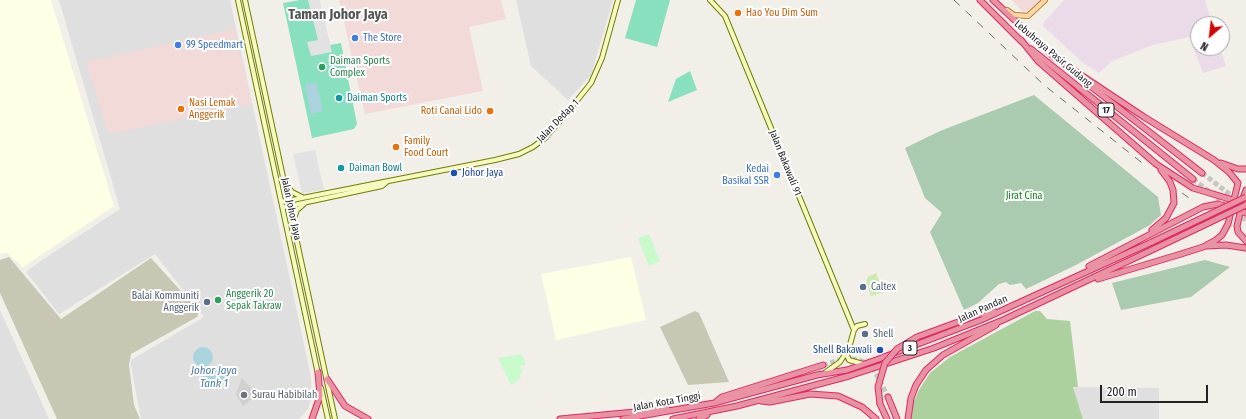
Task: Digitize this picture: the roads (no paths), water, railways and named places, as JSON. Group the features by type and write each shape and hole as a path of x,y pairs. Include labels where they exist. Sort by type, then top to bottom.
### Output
{"highway":[{"name":"Lebuhraya Pasir Gudang","path":"980,0 1020,40 1193,179"},
{"name":"Lebuhraya Pasir Gudang","path":"994,0 1054,56 1202,173"},
{"path":"1020,40 1038,61 1156,164 1193,188 1245,204"},
{"path":"1054,56 1144,117 1214,160 1236,178 1238,183 1228,224 1222,235 1203,247"},
{"path":"1214,160 1229,166 1246,170"},
{"path":"1143,237 1166,218 1174,203 1173,190 1170,182 1156,164"},
{"path":"1246,190 1245,204 1237,226 1238,232 1246,241"},
{"name":"Jalan Pandan","path":"714,403 817,375 847,370 946,335 1152,242 1246,197"},
{"path":"1059,283 1143,237 1204,207 1218,204 1243,212"},
{"name":"Jalan Pandan","path":"754,401 878,367 934,348 1003,320 1082,284 1245,204"},
{"path":"1082,284 1203,247 1226,245 1246,248"},
{"path":"887,419 880,404 879,383 886,363 897,349 917,338 980,314 1001,311"},
{"path":"908,419 911,398 916,385 926,370 943,355 987,332 1003,320"},
{"path":"714,403 722,397 823,365"},
{"path":"312,419 320,396 318,372"},
{"path":"327,379 346,406 368,419"},
{"path":"754,401 770,402 810,394 838,396 862,407 876,419"},
{"path":"888,397 897,419"},
{"name":"Jalan Kota Tinggi","path":"673,419 698,417 717,410 754,401"},
{"name":"Jalan Kota Tinggi","path":"623,419 714,403"},
{"path":"560,419 606,414 679,410"},
{"path":"688,419 698,417"}],"main road":[{"name":"Jalan Johor Jaya","path":"238,0 284,207 328,419"},
{"name":"Jalan Johor Jaya","path":"245,0 335,419"},
{"name":"Jalan Dedap 1","path":"282,202 382,181 387,182 495,160 519,154 538,144 568,113 591,83 602,58 618,0"},
{"name":"Jalan Bakawali 91","path":"710,0 724,16 854,330"},
{"path":"994,0 1014,15 1028,16 1045,0"},
{"path":"285,182 294,194 304,197"},
{"name":"Jalan Dedap 1","path":"284,207 382,186 387,182"},
{"path":"293,221 297,210 306,202"},
{"path":"817,375 835,367 846,352 854,330 858,325 865,324"},
{"path":"846,352 849,360 863,364"}],"water":[{"path":"316,82 323,111 311,114 305,85"},
{"name":"Johor Jaya Tank 1","path":"203,347 210,350 213,357 210,364 203,367 196,364 193,357 196,350"},
{"name":"Johor Jaya Tank 1","path":"210,366 218,366 225,373 225,381 218,388 210,388 203,381 203,373"}],"tunnel":[{"path":"1202,173 1236,199"},
{"path":"1193,179 1229,207"},
{"path":"1237,213 1246,220"},
{"path":"823,365 847,358 862,361 873,368 888,397"}],"railway":[{"path":"954,0 1044,85 1146,166"},
{"path":"1182,193 1192,200"}],"place":[{"name":"Hao You Dim Sum","path":"738,13"},
{"name":"The Store","path":"355,38"},
{"name":"99 Speedmart","path":"178,45"},
{"name":"Daiman Sports Complex","path":"322,67"},
{"name":"Daiman Sports","path":"339,98"},
{"name":"Nasi Lemak Anggerik","path":"181,109"},
{"name":"Roti Canai Lido","path":"490,111"},
{"name":"Family Food Court","path":"396,147"},
{"name":"Daiman Bowl","path":"341,168"},
{"name":"Johor Jaya","path":"454,173"},
{"name":"Kedai Basikal SSR","path":"777,175"},
{"name":"Caltex","path":"863,287"},
{"name":"Anggerik 20 Sepak Takraw","path":"218,300"},
{"name":"Balai Kommuniti Anggerik","path":"207,302"},
{"name":"Shell","path":"865,334"},
{"name":"Shell Bakawali","path":"880,350"},
{"name":"Surau Habibilah","path":"244,395"}],"district":[{"name":"Taman Johor Jaya","path":"338,15"}],"park label":[{"name":"Jirat Cina","path":"1024,196"}]}
